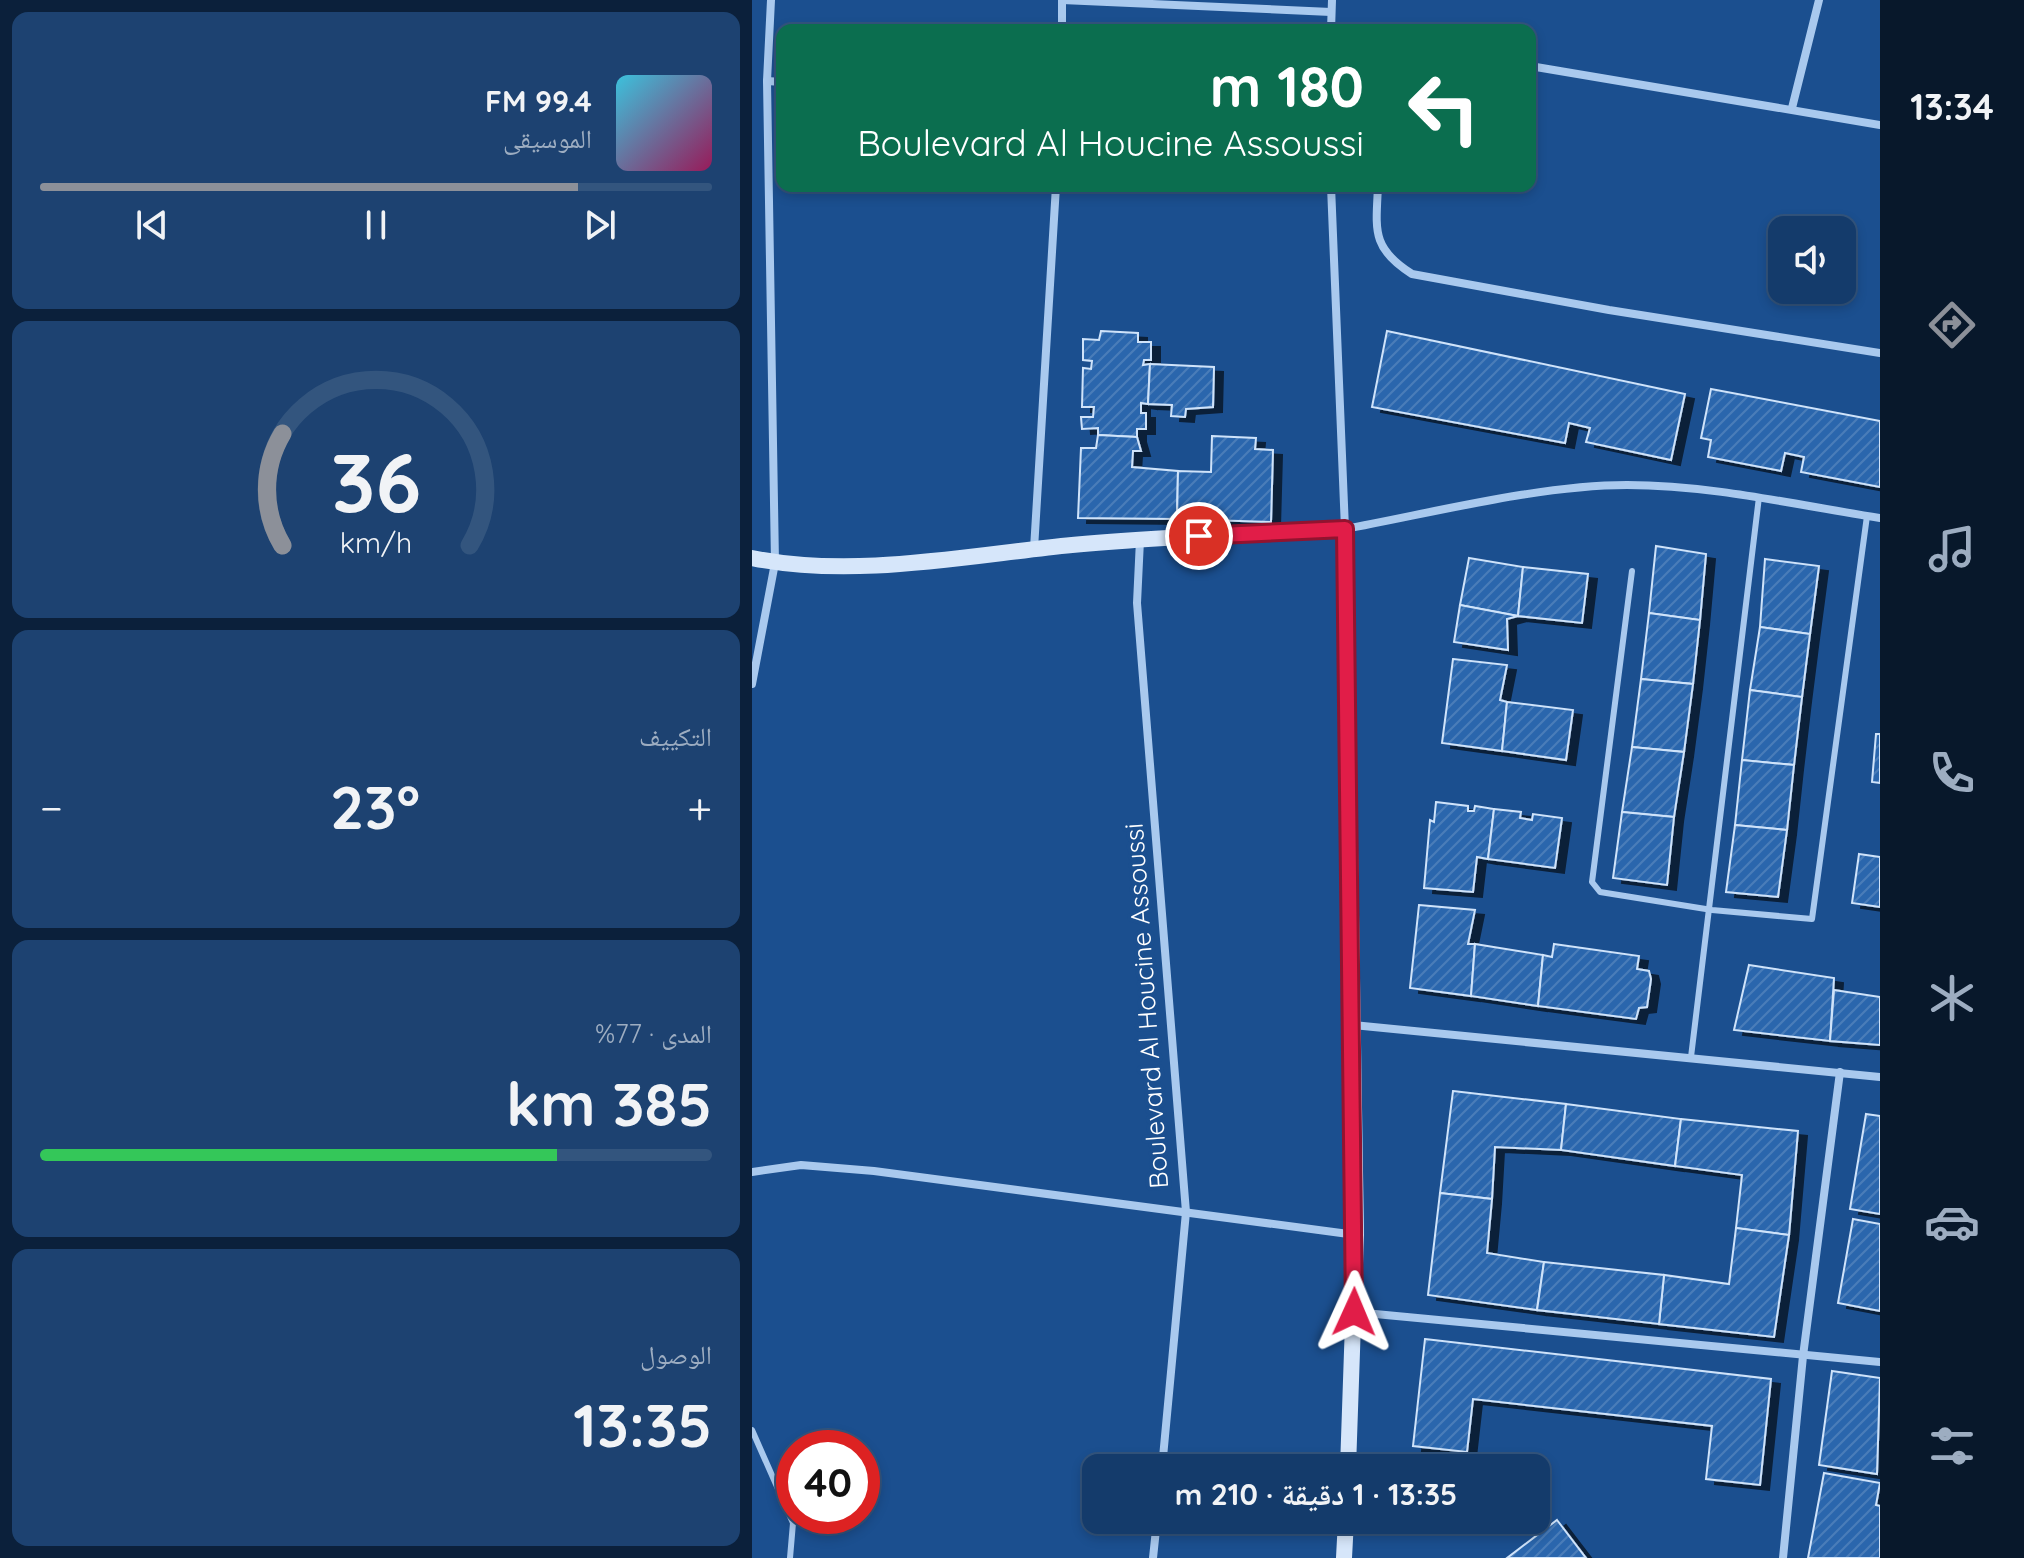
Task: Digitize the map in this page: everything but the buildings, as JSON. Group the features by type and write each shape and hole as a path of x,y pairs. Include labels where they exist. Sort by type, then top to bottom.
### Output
{"street":[{"path":"752,684 775,563 767,81 771,0"},
{"path":"1062,24 1062,0 1331,12"},
{"path":"1331,24 1332,0"},
{"path":"1792,108 1819,0"},
{"path":"1536,67 1880,125"},
{"path":"767,81 776,82"},
{"path":"1033,550 1056,192"},
{"path":"1331,192 1345,529 1356,1235 1349,1454"},
{"path":"1378,192 1375,231 1391,261 1412,274 1609,310 1880,353"},
{"path":"752,558 775,563 884,564 1140,539 1345,529 1584,487 1691,488 1880,518"},
{"name":"Boulevard Al Houcine Assoussi","path":"1140,539 1137,603 1186,1212 1163,1454"},
{"path":"1352,1025 1880,1077"},
{"path":"1783,1558 1803,1356 1840,1072"},
{"path":"752,1172 801,1165 874,1171 1356,1235"},
{"path":"1354,1312 1880,1362"},
{"path":"1153,1558 1156,1534"},
{"path":"1344,1558 1345,1534"}],"lane":[{"path":"1691,1057 1712,910 1759,497"},
{"path":"1632,571 1592,882 1600,892 1712,910 1805,920 1815,915 1867,516"},
{"path":"752,1430 793,1523 790,1558"}],"route":[{"path":"1199,536 1345,529 1356,1235 1354,1312"}]}
